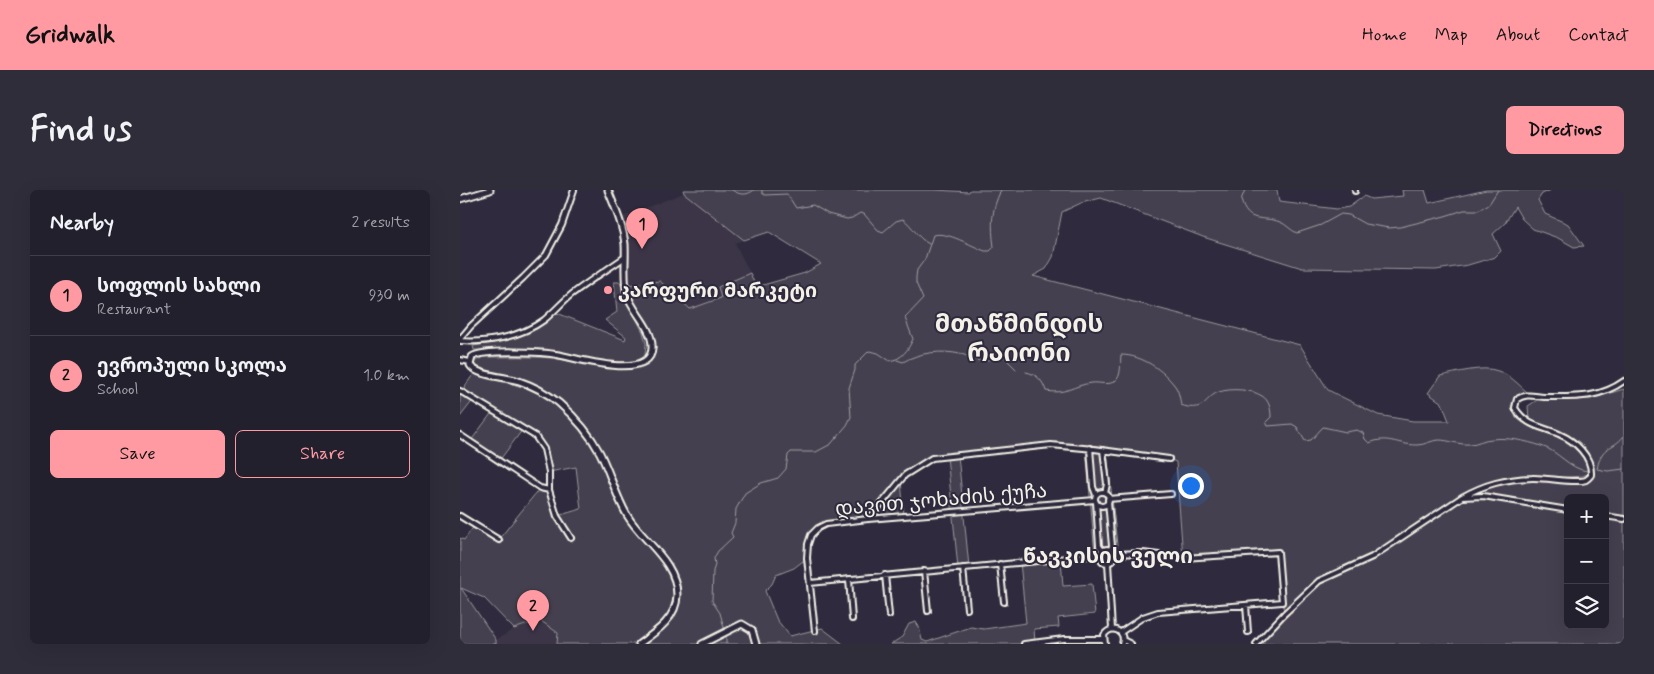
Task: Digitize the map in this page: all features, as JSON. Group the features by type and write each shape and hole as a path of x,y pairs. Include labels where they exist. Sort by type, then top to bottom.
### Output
{"main road":[{"path":"460,199 490,190"},
{"path":"608,190 622,226 627,292 652,342 652,351 644,362 622,366 541,352 482,352 472,356 470,362 475,370 529,385 544,392 566,409 581,424 600,453 628,517 668,567 676,589 677,596 673,610 662,626 639,644"},
{"path":"702,644 742,624 752,630 756,644"}],"street":[{"path":"460,340 471,326 546,254 562,225 574,190"},
{"path":"460,340 482,341 504,337 530,328 542,321 570,296 625,257"},
{"path":"460,360 470,362"},
{"path":"1256,644 1284,614 1319,582 1372,557 1439,511 1479,488 1494,482 1531,478 1586,480 1592,475 1592,467 1587,457 1575,444 1559,434 1543,430 1520,417 1515,408 1517,399 1523,395 1541,397 1594,396 1613,389 1624,381"},
{"path":"460,391 535,436 544,449 549,472 549,490 557,516 571,538"},
{"path":"460,435 540,488 549,490"},
{"path":"868,519 906,476 932,458 1051,445 1090,448 1169,459"},
{"path":"1090,448 1099,546 1102,550"},
{"path":"1103,450 1107,484 1105,493 1108,500 1112,546 1110,549"},
{"path":"1096,499 1101,492 1105,493"},
{"path":"1096,499 1103,505 1108,500 1171,494"},
{"path":"1462,498 1483,496 1564,509"},
{"name":"დავით ჯოხაძის ქუჩა","path":"810,583 807,558 808,544 811,535 818,528 826,524 1096,499"},
{"path":"460,516 499,540"},
{"path":"1609,517 1624,519"},
{"path":"1099,555 1102,550 1110,549"},
{"path":"1110,549 1114,554"},
{"path":"1114,554 1143,553 1183,558 1278,552 1282,602 1158,612 1142,617 1121,632"},
{"path":"1099,555 1102,562 1108,563 1113,559 1114,554"},
{"path":"815,631 810,583 1099,555"},
{"path":"1108,563 1112,629"},
{"path":"1000,564 1004,602"},
{"path":"962,568 967,609"},
{"path":"924,571 928,612"},
{"path":"885,575 889,615"},
{"path":"849,579 852,619"},
{"path":"1246,605 1248,632"},
{"path":"1105,644 1103,639 1106,632 1112,629 1121,632"},
{"path":"1121,632 1123,642 1131,644"},
{"path":"1024,644 1064,639 1103,639"}],"shaded area":[{"path":"683,190 935,190 969,192 970,190 1277,190 1279,202 1337,209 1349,207 1364,196 1371,199 1403,196 1402,190 1425,190 1429,203 1486,190 1551,190 1542,194 1538,200 1545,214 1568,224 1584,246 1574,247 1558,238 1533,229 1522,219 1515,207 1505,223 1493,234 1501,251 1495,257 1468,265 1436,270 1302,268 1203,237 1101,198 1081,203 1062,212 1053,257 1046,269 1033,276 1300,345 1328,390 1378,415 1413,421 1449,421 1442,403 1428,393 1440,376 1477,369 1498,371 1510,377 1527,392 1514,397 1511,407 1518,419 1566,441 1580,452 1586,461 1589,473 1583,476 1554,478 1571,482 1587,482 1594,472 1592,463 1586,453 1573,440 1529,420 1528,406 1537,400 1591,399 1624,389 1624,644 1256,644 1284,614 1278,552 1183,558 1176,462 1169,459 1107,451 1118,554 1112,551 1095,556 1086,448 1051,445 958,455 969,567 958,568 947,456 931,458 901,480 904,516 826,524 811,535 807,558 794,568 776,575 772,584 765,591 777,620 790,636 822,628 843,644 557,644 558,633 541,621 514,629 484,598 461,588 496,640 496,644 460,644 460,538 464,540 475,525 499,539 540,488 549,490 557,516 581,509 576,467 549,472 542,446 530,433 523,429 499,461 470,442 493,411 474,399 460,417 460,393 475,372 488,378 531,390 552,401 578,424 601,450 584,425 544,390 480,370 474,366 475,361 484,357 536,357 612,368 643,366 652,359 656,347 655,341 629,294 628,285 660,281 690,309 721,298 718,287 750,273 756,287 805,273 821,264 769,232 744,240 684,193"},
{"path":"684,193 744,240 735,243 750,273 719,287 721,298 690,309 660,281 628,285 628,233 622,217"},
{"path":"614,282 620,282 625,297 643,332 646,344 645,355 641,360 608,362 552,351 474,350 473,346 496,342 531,331 557,313 625,340 626,337 605,320 617,312"},
{"path":"1061,559 1063,586 1092,584 1095,614 1058,618 1059,627 1034,629 1035,642 1024,644 891,644 902,637 909,624 916,622 922,640 927,642 971,627 984,629 1026,623 1020,562"},
{"path":"541,621 558,633 557,644 496,644 496,640 514,629"}],"waterway":[{"path":"732,190 743,194 754,190"},
{"path":"762,190 762,193 765,195 787,194 796,208 813,205 828,214 847,219 860,213 864,214 878,230 883,232 896,221 903,219 929,244"},
{"path":"725,631 720,613 712,601 714,558 718,551 733,537 731,533 735,523 736,509 745,493 761,483 778,478 786,469 788,455 791,452 816,452 831,444 847,425 851,417 849,388 855,365 869,351 878,353 890,361 894,360 907,350 913,339 905,318 923,299 916,283 917,270 925,259 933,235 945,235 985,251 990,251 994,247 992,224 1001,190"},
{"path":"1245,190 1241,200 1248,213 1256,218 1280,222 1297,233 1321,225 1341,214 1349,215 1365,224 1389,228 1400,227 1464,210 1478,210 1489,204 1498,190"},
{"path":"897,360 903,362 924,354 946,352 982,361 1004,357 1016,369"},
{"path":"1026,372 1039,378 1046,391 1059,392 1085,384 1107,384 1113,382 1119,376 1121,355 1129,356 1151,364 1164,374 1176,388 1181,405 1197,407 1216,393 1224,391 1241,390 1252,392 1264,398 1269,405 1271,417 1266,422 1268,426 1292,424 1297,427 1305,441 1311,440 1323,427 1346,432 1357,430 1363,433 1369,443 1388,440 1417,445 1439,440 1473,444 1489,439 1510,439 1547,448 1575,467 1587,471"},
{"path":"1624,436 1604,451 1597,469 1608,471 1624,469"},
{"path":"726,635 726,644"}],"place":[{"name":"სოფლის სახლი","path":"642,249"},
{"name":"კარფური მარკეტი","path":"608,290"},
{"name":"ევროპული სკოლა","path":"533,631"}],"district":[{"name":"მთაწმინდის რაიონი","path":"1019,338"},
{"name":"წავკისის ველი","path":"1108,556"}]}
